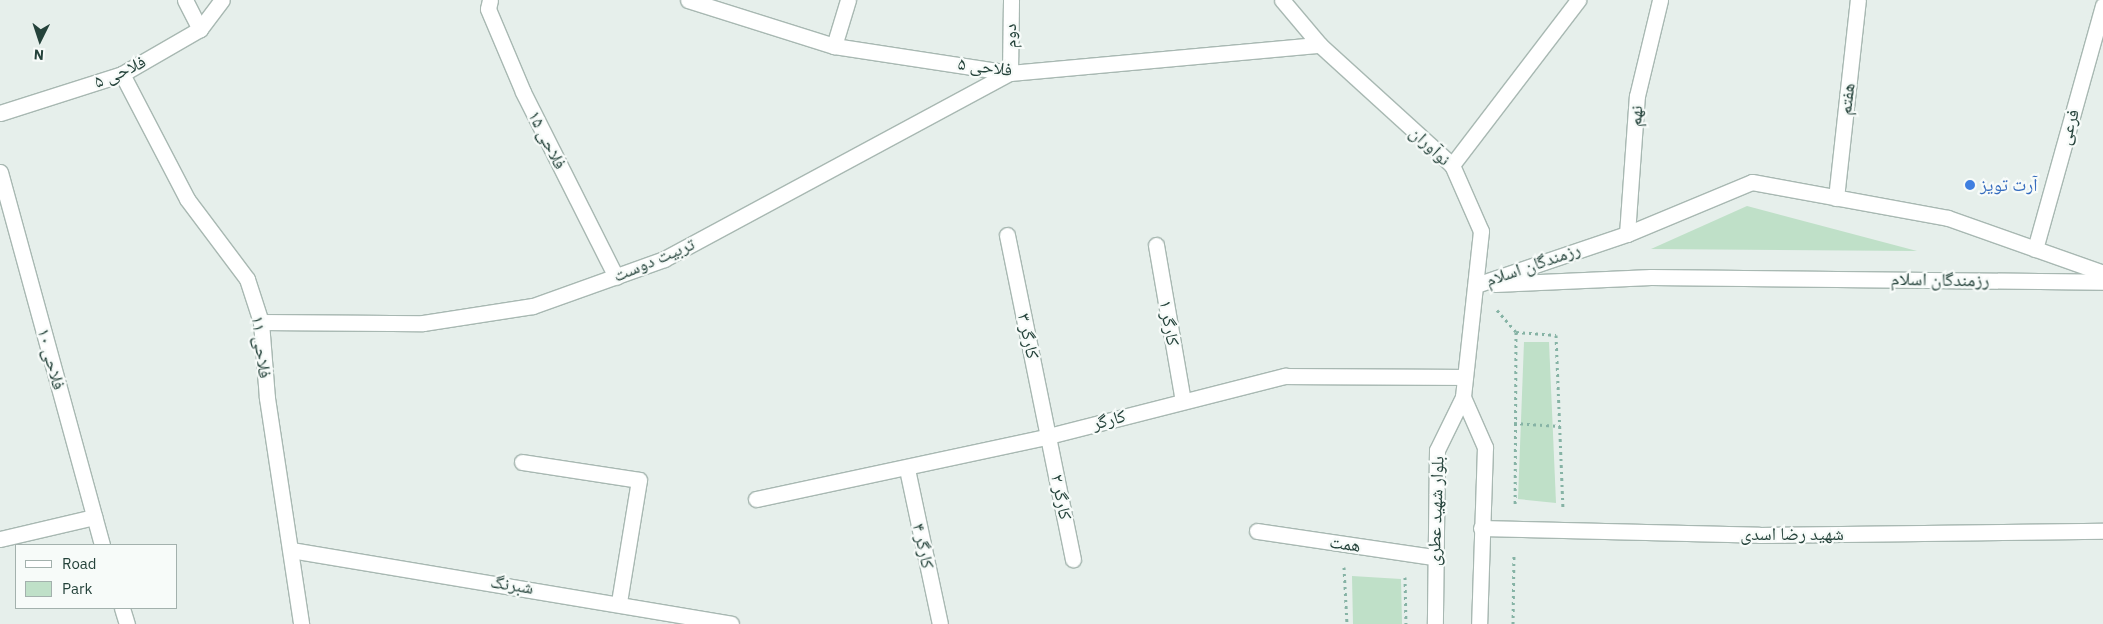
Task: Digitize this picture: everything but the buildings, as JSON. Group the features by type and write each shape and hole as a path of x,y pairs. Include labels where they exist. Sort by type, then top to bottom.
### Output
{"street":[{"path":"185,0 200,29"},
{"name":"فلاحی ۵","path":"0,113 122,74 200,29 222,0"},
{"name":"فلاحی ۱۵","path":"490,0 488,9 523,92 616,277"},
{"name":"فلاحی ۵","path":"691,0 834,46 1010,72 1320,45"},
{"path":"834,46 848,0"},
{"name":"دوم","path":"1010,72 1011,0"},
{"name":"نوآوران","path":"1282,0 1320,45 1452,165 1481,231 1463,397"},
{"path":"1452,165 1578,0"},
{"name":"نهم","path":"1627,234 1637,96 1660,0"},
{"name":"هفتم","path":"1836,198 1858,0"},
{"name":"فرعی","path":"2035,249 2103,5"},
{"name":"تربیت دوست","path":"261,322 423,323 533,306 664,259 1010,72"},
{"name":"فلاحی ۱۱","path":"122,74 187,199 247,278 261,322 267,398 301,624"},
{"name":"فلاحی ۱۰","path":"0,172 102,544"},
{"name":"رزمندگان اسلام","path":"1476,285 1627,234 1752,182 1948,218 2103,273"},
{"name":"کارگر ۳","path":"1007,235 1049,436"},
{"name":"کارگر ۱","path":"1156,246 1183,401"},
{"name":"رزمندگان اسلام","path":"1476,285 1651,277 2103,282"},
{"name":"کارگر","path":"756,499 907,469 1049,436 1285,376 1465,377"},
{"path":"1463,397 1485,447 1481,528 1480,624"},
{"name":"بلوار شهید عطری","path":"1435,624 1434,557 1437,450 1463,397"},
{"name":"کارگر ۲","path":"1049,436 1073,559"},
{"path":"522,462 639,480 618,602"},
{"name":"کارگر ۴","path":"907,469 940,624"},
{"path":"0,539 94,517"},
{"name":"شهید رضا اسدی","path":"1481,528 1760,535 2103,531"},
{"name":"همت","path":"1257,532 1434,557"},
{"name":"شبرنگ","path":"291,550 618,602 731,624"},
{"path":"122,609 127,624"}],"path":[{"path":"1516,332 1556,335 1564,530"},
{"path":"1514,423 1560,426"},
{"path":"1343,544 1347,624"}],"green space":[{"path":"1747,206 1917,251 1651,249"},
{"path":"1524,342 1549,342 1556,503 1518,499"},
{"path":"1352,576 1401,579 1402,624 1353,624"}],"place":[{"name":"آرت تویز","path":"1970,185"}]}
